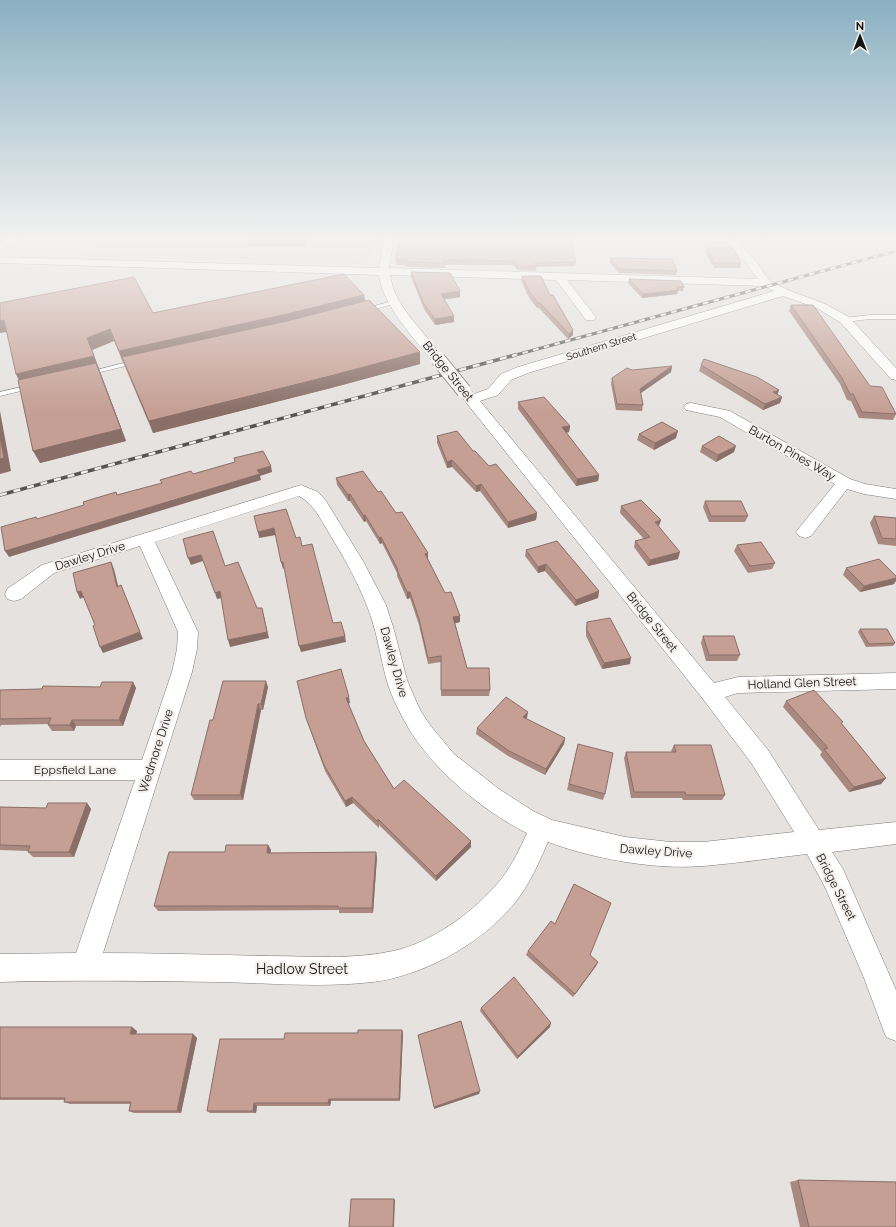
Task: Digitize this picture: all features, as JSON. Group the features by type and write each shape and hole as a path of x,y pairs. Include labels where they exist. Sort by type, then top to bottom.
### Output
{"street":[{"name":"Bridge Street","path":"392,296 395,302 438,359 710,693 760,757 834,878 877,976 896,1027"},
{"path":"574,296 590,317"},
{"name":"Southern Street","path":"468,396 493,392 506,377 524,370 768,296"},
{"path":"795,296 820,306 845,320 896,376"},
{"name":"Burton Pines Way","path":"691,407 725,414 844,483 864,489 896,494"},
{"path":"806,532 844,483"},
{"name":"Dawley Drive","path":"14,594 48,569 301,490 312,496 320,505 363,575 382,620 404,699 416,723 434,747 457,772 489,796 524,818 542,828 610,848 676,855 703,854 896,833"},
{"name":"Wedmore Drive","path":"85,966 182,672 187,649 188,632 145,539"},
{"name":"Holland Glen Street","path":"710,693 738,685 896,681"},
{"name":"Eppsfield Lane","path":"0,770 150,770"},
{"name":"Hadlow Street","path":"0,968 85,966 331,970 375,969 412,960 442,945 467,929 510,888 527,860 542,828"}],"lane":[{"path":"356,312 395,302"},
{"path":"845,320 870,317 896,317"},
{"path":"82,374 143,361"},
{"path":"0,394 37,385"}],"building":[{"path":"35,296 144,296 153,313 235,296 359,296 287,314 119,351 110,329 87,338 94,356 16,374 4,320 0,321 0,303"},
{"path":"421,296 442,296 454,316 435,319 424,304"},
{"path":"533,296 554,296 573,330 569,334 540,303 538,303"},
{"path":"369,300 420,352 149,421 122,357 287,321"},
{"path":"791,305 813,305 870,386 882,387 896,414 862,412 853,394 850,394 842,378"},
{"path":"704,359 757,377 779,390 773,392 782,397 765,404 701,365"},
{"path":"96,363 121,429 33,451 18,380"},
{"path":"672,366 640,389 643,405 617,404 612,378 627,368 632,370"},
{"path":"544,397 570,426 562,427 599,475 577,479 518,402"},
{"path":"662,422 678,431 655,443 639,434"},
{"path":"457,431 473,451 475,451 489,466 496,464 537,513 508,522 481,484 476,486 452,460 447,462 437,436"},
{"path":"0,436 4,458 0,459"},
{"path":"719,436 736,446 718,455 702,446"},
{"path":"263,451 271,466 257,470 260,474 5,551 1,527 36,517 37,519 84,505 83,502 116,492 117,495 162,483 160,480 191,471 193,474 235,462 234,458"},
{"path":"363,471 378,492 381,491 396,513 402,512 428,553 425,554 445,593 451,592 460,616 453,617 467,668 489,668 490,690 441,690 441,656 428,658 419,619 410,592 407,592 398,570 381,537 379,538 350,494 348,495 336,478"},
{"path":"641,500 661,520 655,522 680,552 650,560 635,541 650,537 621,506"},
{"path":"705,501 741,501 748,516 711,516"},
{"path":"286,509 296,538 300,537 302,546 312,544 333,623 341,622 345,636 299,646 283,562 281,562 274,528 258,532 254,516"},
{"path":"874,516 896,518 896,539 882,538"},
{"path":"213,531 225,566 238,562 257,608 262,608 267,632 228,640 220,591 215,593 201,555 188,558 183,539"},
{"path":"557,541 599,591 576,600 546,564 538,567 526,550"},
{"path":"761,542 775,563 750,566 737,545"},
{"path":"879,559 896,576 896,578 864,586 846,568"},
{"path":"111,562 117,587 121,585 140,632 100,647 93,626 95,625 81,591 77,592 73,573"},
{"path":"610,618 631,658 604,663 587,630 587,622"},
{"path":"860,629 887,629 895,643 869,644"},
{"path":"703,636 734,636 740,655 709,655"},
{"path":"341,669 349,697 346,698 364,741 394,789 404,780 471,841 436,876 378,819 378,822 352,797 345,801 324,765 306,718 297,681"},
{"path":"223,681 266,681 261,704 258,704 240,795 191,795 210,720 213,720"},
{"path":"102,682 133,682 119,720 72,720 70,725 48,725 51,718 0,719 0,690 42,689 43,686 100,687"},
{"path":"814,690 843,722 841,723 886,778 854,787 824,749 828,748 786,701"},
{"path":"506,697 528,712 523,717 565,738 546,769 509,751 477,728"},
{"path":"578,744 613,753 605,794 569,784"},
{"path":"674,745 711,745 725,795 686,795 685,792 634,792 626,752 676,752"},
{"path":"48,803 87,803 69,852 28,852 30,846 0,845 0,807 46,808"},
{"path":"226,845 268,845 267,853 376,852 372,908 338,908 338,906 154,906 169,852 225,852"},
{"path":"574,884 611,903 590,955 598,962 575,994 528,951 551,921 555,924"},
{"path":"514,977 551,1023 518,1056 481,1008"},
{"path":"461,1021 480,1091 434,1107 418,1035"},
{"path":"0,1027 132,1027 130,1034 193,1034 177,1111 129,1111 131,1102 64,1102 65,1098 0,1098"},
{"path":"358,1030 402,1030 399,1099 329,1099 328,1103 254,1103 253,1111 207,1111 220,1039 284,1039 285,1033 358,1033"},
{"path":"798,1180 896,1182 896,1227 809,1227"},
{"path":"351,1199 394,1199 393,1227 349,1227"}],"railway":[{"path":"512,356 730,296"},
{"path":"0,495 515,355"}]}
